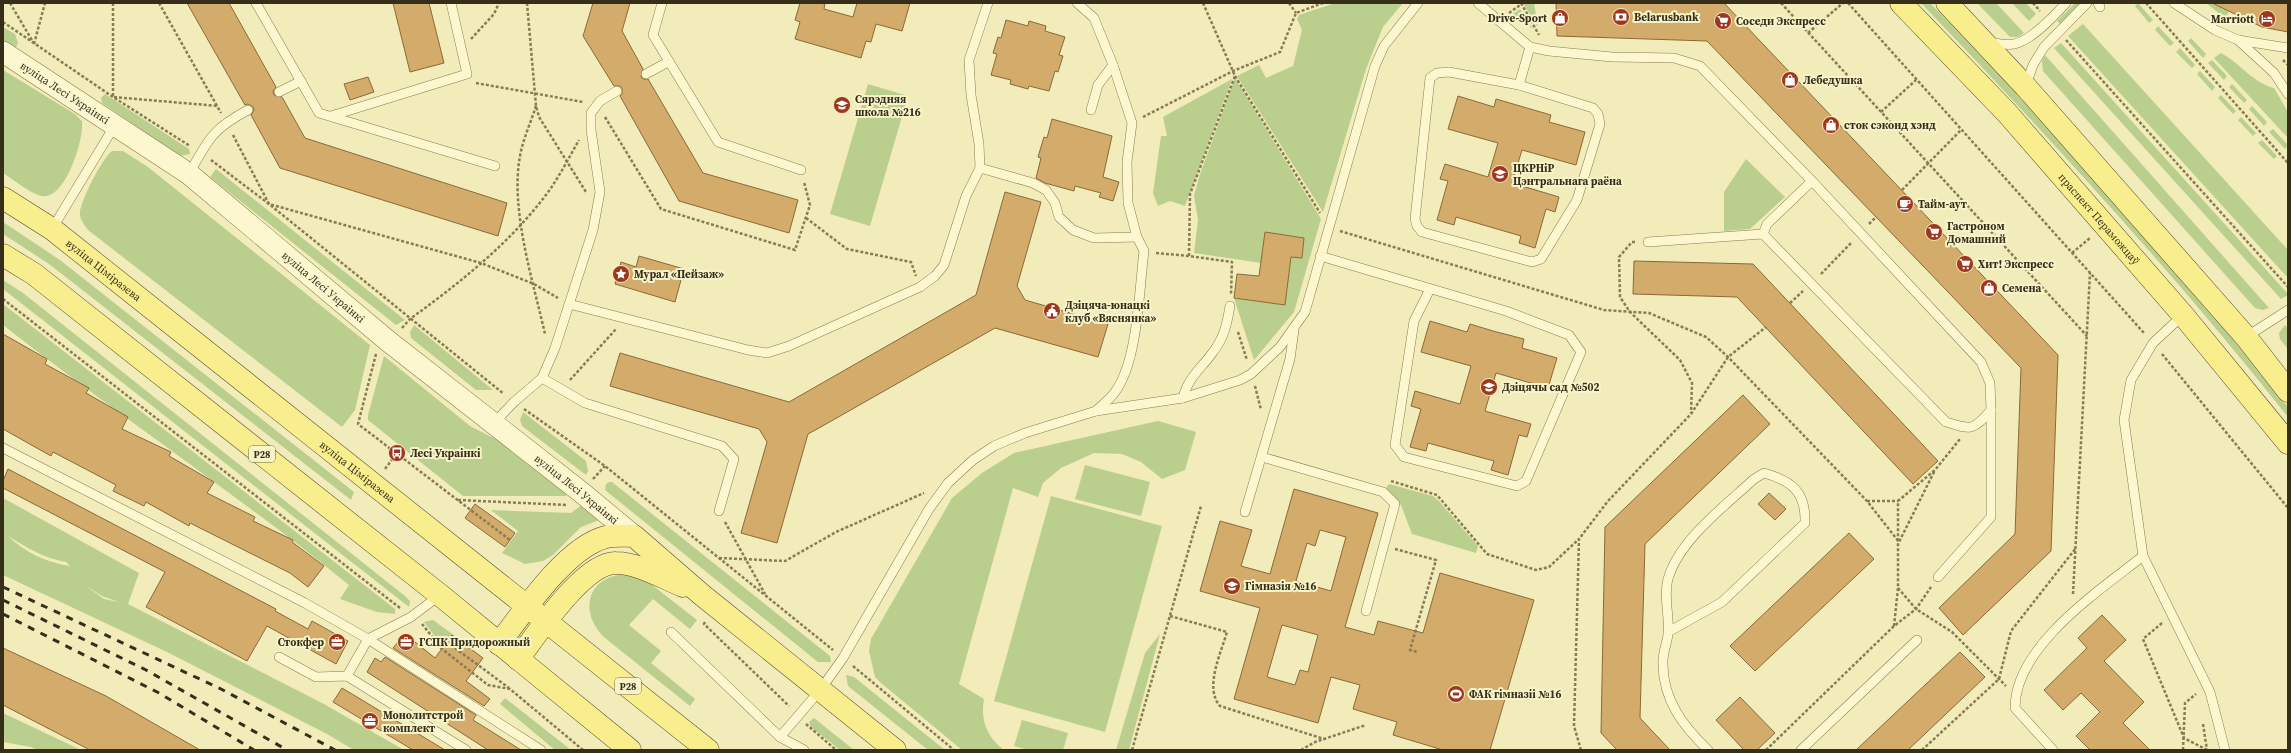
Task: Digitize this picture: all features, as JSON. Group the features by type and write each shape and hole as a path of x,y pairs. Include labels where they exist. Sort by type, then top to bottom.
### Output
{"main road":[{"name":"праспект Пераможцаў","path":"1901,3 2007,113 2183,315 2288,443"},
{"path":"1947,3 2025,86 2246,337 2288,391"},
{"name":"вуліца Ціміразева","path":"3,198 52,229 708,750"},
{"name":"Р28","path":"3,255 40,279 440,595 630,750"},
{"path":"499,644 528,606 563,565 585,546 607,537 634,536 702,595 821,689 895,750"},
{"path":"518,659 582,579 602,565 617,563 638,567 702,595"}],"street":[{"name":"вуліца Лесі Украінкі","path":"3,52 189,174 388,340 581,492 634,536"}],"lane":[{"path":"256,3 319,113 495,166"},
{"path":"331,116 467,74 451,3"},
{"path":"662,3 652,35 718,142 801,170"},
{"path":"569,304 748,350 766,353 789,346 920,287 935,276 944,265 966,196 980,168 979,144 971,95 969,60 988,3"},
{"path":"1077,3 1094,18 1114,65 1132,122 1127,162 1128,204 1137,237 1144,252 1132,351 1125,372 1116,391 1096,411"},
{"path":"780,737 798,714 821,689 843,658 929,509 948,483 973,460 994,446 1025,433 1096,411 1183,398 1224,385 1251,374 1280,347 1294,329 1304,312 1376,66 1384,46 1418,3"},
{"path":"1478,3 1530,47 1549,51 1612,57 1674,58 1700,66 1812,181 1981,362 1990,384 1991,517 1938,577"},
{"path":"1984,42 2014,45 2049,21 2066,3"},
{"path":"2025,86 2033,65 2044,47 2060,33 2087,3"},
{"path":"2174,3 2215,30 2238,40 2288,48"},
{"path":"2238,40 2274,73 2288,94"},
{"path":"1518,85 1530,47"},
{"path":"646,74 668,62"},
{"path":"1091,110 1098,86 1114,65"},
{"path":"1449,72 1518,85 1593,108 1598,114 1600,124 1577,200 1545,255 1532,262 1422,232 1417,226 1415,219 1430,78 1437,73 1449,72"},
{"path":"279,92 301,81"},
{"path":"494,423 514,402 542,378 550,359 569,304 597,210 600,192 591,130 591,113 598,105 617,91"},
{"path":"189,174 213,133 226,122 248,110"},
{"path":"52,229 115,125"},
{"path":"980,168 1033,183 1046,190 1055,203 1059,217 1073,230 1094,238 1137,237"},
{"path":"1763,234 1767,224 1812,181"},
{"path":"1648,242 1763,234"},
{"path":"1763,234 1946,422 1967,429 1978,425 1990,410"},
{"path":"1320,256 1506,310 1570,335 1581,352 1526,481 1518,486 1404,457 1395,445 1414,321 1430,289"},
{"path":"1183,398 1186,384 1214,352 1226,331 1230,306"},
{"path":"2246,337 2288,310"},
{"path":"2183,315 2153,343 2131,380 2124,420 2143,556 2210,692 2224,750"},
{"path":"1245,512 1290,358 1294,329"},
{"path":"542,378 585,403 722,446 734,459 719,511"},
{"path":"3,448 305,603 368,639 542,750"},
{"path":"1262,457 1382,492 1395,504 1366,611"},
{"path":"1668,632 1722,602 1805,523 1805,507 1797,491 1783,479 1764,474 1754,479 1687,543 1675,562 1667,580 1666,611 1668,632 1663,662 1665,688 1676,713 1692,734 1708,750"},
{"path":"2053,750 2015,708 2015,695 2018,685 2037,651 2061,622 2143,556"},
{"path":"347,676 368,639 411,617 440,595"},
{"path":"672,632 780,737 804,750"},
{"path":"1801,750 1917,640"},
{"path":"279,657 316,676 347,676 466,750"}],"path":[{"path":"10,3 34,44"},
{"path":"34,44 45,3"},
{"path":"113,3 113,97"},
{"path":"158,3 218,106 269,204 481,263 534,284 569,304"},
{"path":"462,48 494,14 499,3"},
{"path":"527,3 536,106 539,117 597,210"},
{"path":"1203,3 1235,76 1329,228 1604,310 1648,313 1706,337 1728,357 1867,501 1899,542"},
{"path":"1289,3 1296,13"},
{"path":"1132,122 1233,72 1280,52 1296,13 1323,3"},
{"path":"1521,3 1549,51"},
{"path":"1781,3 2086,336"},
{"path":"1808,33 1843,3"},
{"path":"1848,3 2153,343 2288,508"},
{"path":"2032,3 2049,21"},
{"path":"2146,3 2288,163"},
{"path":"3,22 113,97 201,153 269,204 514,402 605,466 843,658 954,750"},
{"path":"2060,33 2288,287"},
{"path":"1189,256 1190,194 1235,76"},
{"path":"449,79 535,92 598,105 661,209 795,250 810,205 801,170"},
{"path":"1881,112 1916,80"},
{"path":"113,97 218,106"},
{"path":"536,106 520,155 518,190 521,222 550,359"},
{"path":"510,540 358,424 376,352 410,319 481,263 521,222 550,188 567,162 584,132 591,113"},
{"path":"1902,190 1961,130"},
{"path":"1790,303 1861,234 1876,217"},
{"path":"806,218 847,249 911,262 920,287"},
{"path":"2072,253 2106,226"},
{"path":"1648,242 1632,242 1619,257 1620,297 1630,312 1680,360 1684,366 1692,383 1691,414"},
{"path":"1144,252 1232,262 1230,306"},
{"path":"2073,612 2090,273"},
{"path":"3,299 424,626 442,649 488,685 510,689"},
{"path":"561,389 626,318"},
{"path":"1385,479 1437,495 1486,554 1536,570 1548,567 1579,539 1608,501 1691,414 1728,357 1766,327"},
{"path":"1899,542 1935,470 1967,429"},
{"path":"458,500 568,505 605,466"},
{"path":"1867,501 1898,501 1935,470"},
{"path":"718,558 785,561 836,532 948,483"},
{"path":"1894,626 1898,588 1898,501"},
{"path":"1132,750 1201,506"},
{"path":"719,511 766,597"},
{"path":"1579,539 1574,726 1581,750"},
{"path":"1384,546 1436,560 1410,650 1417,652"},
{"path":"1922,750 1999,679 2012,631 2076,548"},
{"path":"1766,750 1894,626 1916,609 1938,577"},
{"path":"1898,588 1916,609 1952,632 2015,695"},
{"path":"1170,616 1227,632 1212,685 1213,696 1220,706 1324,739"},
{"path":"2162,623 2143,639 2184,738 2207,750"},
{"path":"704,624 798,714 809,728 836,750"},
{"path":"447,642 510,689 583,750"},
{"path":"2183,750 2185,703 2199,692 2200,700"},
{"path":"2203,721 2207,750"},
{"path":"1301,750 1315,742 1366,725"}],"green space":[{"path":"1335,3 1403,3 1383,27 1366,69 1323,212 1237,76 1259,65 1266,78 1293,66 1302,30 1297,19 1299,15"},
{"path":"1525,3 1534,3 1538,27 1524,5"},
{"path":"1921,3 1930,3 2023,101 2159,251 2246,354 2288,407 2288,417 2200,310 2109,206"},
{"path":"1977,3 1996,3 2024,33 2018,37 2010,37"},
{"path":"2012,3 2026,3 2036,14 2029,21"},
{"path":"2075,3 2082,3 2060,24 2057,21"},
{"path":"2138,3 2153,20 2149,23 2135,6"},
{"path":"2206,3 2220,3 2229,12 2225,18"},
{"path":"1520,9 1533,29 1513,14"},
{"path":"2083,24 2288,250 2288,278 2068,36"},
{"path":"2158,26 2174,43 2170,46 2155,30"},
{"path":"3,27 15,34 18,43 16,47 3,41"},
{"path":"2191,38 2206,54 2203,58 2188,41"},
{"path":"2061,43 2288,295 2281,299 2054,48"},
{"path":"2180,48 2195,65 2192,68 2176,52"},
{"path":"2221,53 2260,82 2274,88 2288,112 2288,138 2214,58"},
{"path":"2045,55 2269,308 2263,310 2255,308 2043,71 2042,61"},
{"path":"2212,60 2227,76 2224,80 2208,63"},
{"path":"3,70 75,114 82,121 80,140 73,164 61,186 54,193 41,196 24,188 3,173"},
{"path":"2200,71 2215,87 2212,91 2197,74"},
{"path":"1235,78 1321,219 1294,312 1254,360 1234,298 1285,305 1291,257 1302,258 1304,238 1265,233 1261,263 1194,253 1198,220 1194,196 1199,177"},
{"path":"1232,79 1185,206 1170,201 1158,206 1153,193 1161,136 1167,136 1163,117"},
{"path":"868,84 908,96 870,226 830,214"},
{"path":"2232,84 2247,100 2244,103 2229,87"},
{"path":"105,94 189,149 190,154 180,156 102,103 101,98"},
{"path":"2221,95 2236,111 2233,114 2218,98"},
{"path":"2252,106 2267,122 2264,126 2249,109"},
{"path":"2241,117 2256,133 2253,136 2238,120"},
{"path":"2273,129 2288,145 2285,149 2269,132"},
{"path":"2262,140 2277,156 2274,159 2258,143"},
{"path":"112,151 123,151 148,167 370,345 355,410 342,427 88,230 82,221 80,211 98,170"},
{"path":"1746,159 1785,197 1750,229 1724,231 1724,192"},
{"path":"216,169 405,320 396,325 210,177"},
{"path":"3,222 60,260 354,492 351,500 49,264 3,234"},
{"path":"3,280 23,293 405,596 410,601 409,607 3,289"},
{"path":"3,304 395,609 395,614 377,612 340,599 349,585 264,518 3,325"},
{"path":"414,325 493,390 476,390 411,338 410,332"},
{"path":"2285,325 2288,329 2288,349 2280,339 2279,333"},
{"path":"384,356 470,426 507,445 566,490 566,496 463,496 368,420 368,415"},
{"path":"523,412 586,461 588,471 586,475 522,426 520,420"},
{"path":"1158,421 1196,432 1185,470 1162,479 1141,462 1122,454 1094,453 1061,468 1043,483 1038,497 1013,488 959,684 984,699 983,714 986,728 993,740 1004,750 962,750 875,677 869,651 871,639 952,498 982,473 1014,453"},
{"path":"1085,465 1150,482 1141,516 1075,499"},
{"path":"612,482 830,656 831,662 818,662 605,490 606,484"},
{"path":"1389,484 1433,496 1478,546 1476,553 1412,534 1401,505 1386,488"},
{"path":"1051,496 1162,526 1105,732 994,701"},
{"path":"3,498 139,573 128,604 324,704 404,750 354,750 327,734 167,652 3,575","holes":["8,536 36,552 50,558 66,562 70,566 62,565 37,556 21,547","85,585 102,596 119,602 104,599"]},
{"path":"583,504 602,519 581,527 553,555 543,561 525,564 502,553 518,531 491,510 571,513"},
{"path":"626,574 647,581 697,620 690,629 653,599 629,625 661,651 651,663 695,699 690,706 605,638 591,617 589,607 595,588 602,581 613,576"},
{"path":"433,620 455,636 452,635 443,647 424,622"},
{"path":"1160,634 1129,750 1116,750 1145,653"},
{"path":"846,675 854,677 945,750 928,750 848,686"},
{"path":"505,698 571,750 555,750 500,704"},
{"path":"3,713 81,750 37,750 31,747 3,742"},
{"path":"814,718 854,750 840,750 811,727 809,722"},
{"path":"1022,720 1068,733 1063,750 1028,750 1014,746"}],"building":[{"path":"187,3 229,3 276,87 273,91 274,95 282,97 305,138 507,203 498,236 280,168 251,115 254,110 253,107 248,104 245,105"},
{"path":"393,3 429,3 444,63 410,72"},
{"path":"593,3 630,3 622,31 643,69 641,77 643,79 648,79 703,173 798,200 789,233 679,201 620,96 622,94 622,88 620,86 614,86 583,36"},
{"path":"800,3 825,3 824,9 853,17 857,3 910,3 902,31 876,24 871,42 866,41 861,58 795,39 800,22 795,20"},
{"path":"1556,3 1724,3 2058,355 2051,551 1963,635 1939,608 2015,534 2021,368 1707,41 1557,36"},
{"name":"Marriott","path":"2212,3 2288,3 2288,32 2262,27"},
{"path":"1006,20 1028,26 1029,21 1046,26 1045,31 1065,37 1059,55 1063,56 1058,72 1055,71 1049,91 1029,86 1028,89 1010,84 1011,80 991,75 997,54 993,53 998,37 1001,38"},
{"path":"368,77 374,92 350,100 344,84"},
{"path":"1458,96 1494,107 1496,99 1551,115 1549,122 1585,132 1576,165 1522,150 1512,183 1559,197 1555,212 1546,209 1535,248 1519,243 1521,236 1456,217 1454,225 1437,220 1448,181 1440,179 1445,164 1488,177 1498,143 1448,129"},
{"path":"1052,119 1112,136 1103,177 1119,182 1113,201 1099,197 1101,193 1075,186 1074,191 1045,183 1036,178 1041,158 1038,157 1044,137 1047,138"},
{"path":"1005,192 1041,202 1017,286 1025,300 1108,324 1098,357 995,328 808,434 777,543 741,533 767,442 759,429 610,386 620,353 789,402 976,295"},
{"path":"1265,232 1304,238 1302,258 1291,257 1285,305 1234,298 1237,274 1259,276"},
{"path":"639,256 684,269 675,302 615,284 621,262 636,267"},
{"path":"1634,261 1753,264 1938,461 1913,484 1737,297 1633,294"},
{"path":"1430,321 1467,332 1470,324 1524,339 1522,348 1557,358 1548,388 1496,373 1485,411 1531,424 1527,437 1519,435 1508,475 1491,470 1494,461 1428,443 1426,451 1410,447 1421,409 1411,406 1415,391 1460,404 1471,366 1421,352"},
{"path":"3,334 47,359 45,364 89,388 86,393 128,417 122,429 171,452 169,456 214,482 207,493 255,517 253,521 293,540 292,542 324,566 308,587 290,573 190,523 189,526 146,502 144,506 113,491 116,485 53,452 51,456 3,429"},
{"path":"1743,395 1770,424 1645,544 1640,718 1670,750 1617,750 1601,733 1605,527"},
{"path":"8,469 276,609 275,611 308,629 312,621 348,641 336,664 267,626 247,661 146,607 165,572 3,488 3,481"},
{"path":"1294,489 1378,513 1345,627 1374,635 1378,621 1423,633 1440,573 1534,600 1490,750 1443,750 1393,735 1397,722 1353,709 1360,685 1331,677 1318,723 1234,699 1260,608 1200,591 1220,521 1252,530 1241,566 1270,574","holes":["1320,530 1346,537 1331,591 1296,581 1307,543 1315,546","1282,625 1318,635 1308,672 1300,670 1295,685 1267,677"]},
{"path":"1769,493 1786,509 1775,520 1758,504"},
{"path":"475,504 515,533 505,547 465,518"},
{"path":"1849,533 1874,559 1755,671 1730,646"},
{"path":"2102,615 2126,640 2104,661 2144,702 2123,723 2150,750 2090,750 2076,736 2100,712 2081,693 2063,710 2044,690 2087,648 2078,638"},
{"path":"405,634 435,658 452,635 483,658 466,681 490,699 484,706 393,648"},
{"path":"3,648 106,696 200,750 90,750 3,705"},
{"path":"1960,652 1985,677 1908,750 1856,750"},
{"path":"385,657 476,715 473,720 521,750 488,750 367,672 375,658 381,662"},
{"path":"342,688 445,750 413,750 333,702"},
{"path":"1740,697 1775,733 1757,750 1744,750 1716,720"}],"railway":[{"path":"3,587 221,689 335,750"},
{"path":"3,600 146,670 287,750"},
{"path":"3,614 159,693 254,750"}],"place":[{"name":"Belarusbank","path":"1621,17"},
{"name":"Drive-Sport","path":"1560,18"},
{"name":"Marriott","path":"2267,19"},
{"name":"Соседи Экспресс","path":"1723,21"},
{"name":"Лебедушка","path":"1790,80"},
{"name":"Сярэдняя школа №216","path":"842,105"},
{"name":"сток сэконд хэнд","path":"1831,125"},
{"name":"ЦКРНіР Цэнтральнага раёна","path":"1500,174"},
{"name":"Тайм-аут","path":"1905,204"},
{"name":"Гастроном Домашний","path":"1934,232"},
{"name":"Хит! Экспресс","path":"1965,264"},
{"name":"Мурал «Пейзаж»","path":"621,274"},
{"name":"Семена","path":"1989,288"},
{"name":"Дзіцяча-юнацкі клуб «Вяснянка»","path":"1052,311"},
{"name":"Дзіцячы сад №502","path":"1489,387"},
{"name":"Лесі Украінкі","path":"397,453"},
{"name":"Гімназія №16","path":"1232,586"},
{"name":"Стокфер","path":"337,642"},
{"name":"ГСПК Придорожный","path":"406,642"},
{"name":"ФАК гімназіі №16","path":"1456,694"},
{"name":"Монолитстрой комплект","path":"370,721"}]}
